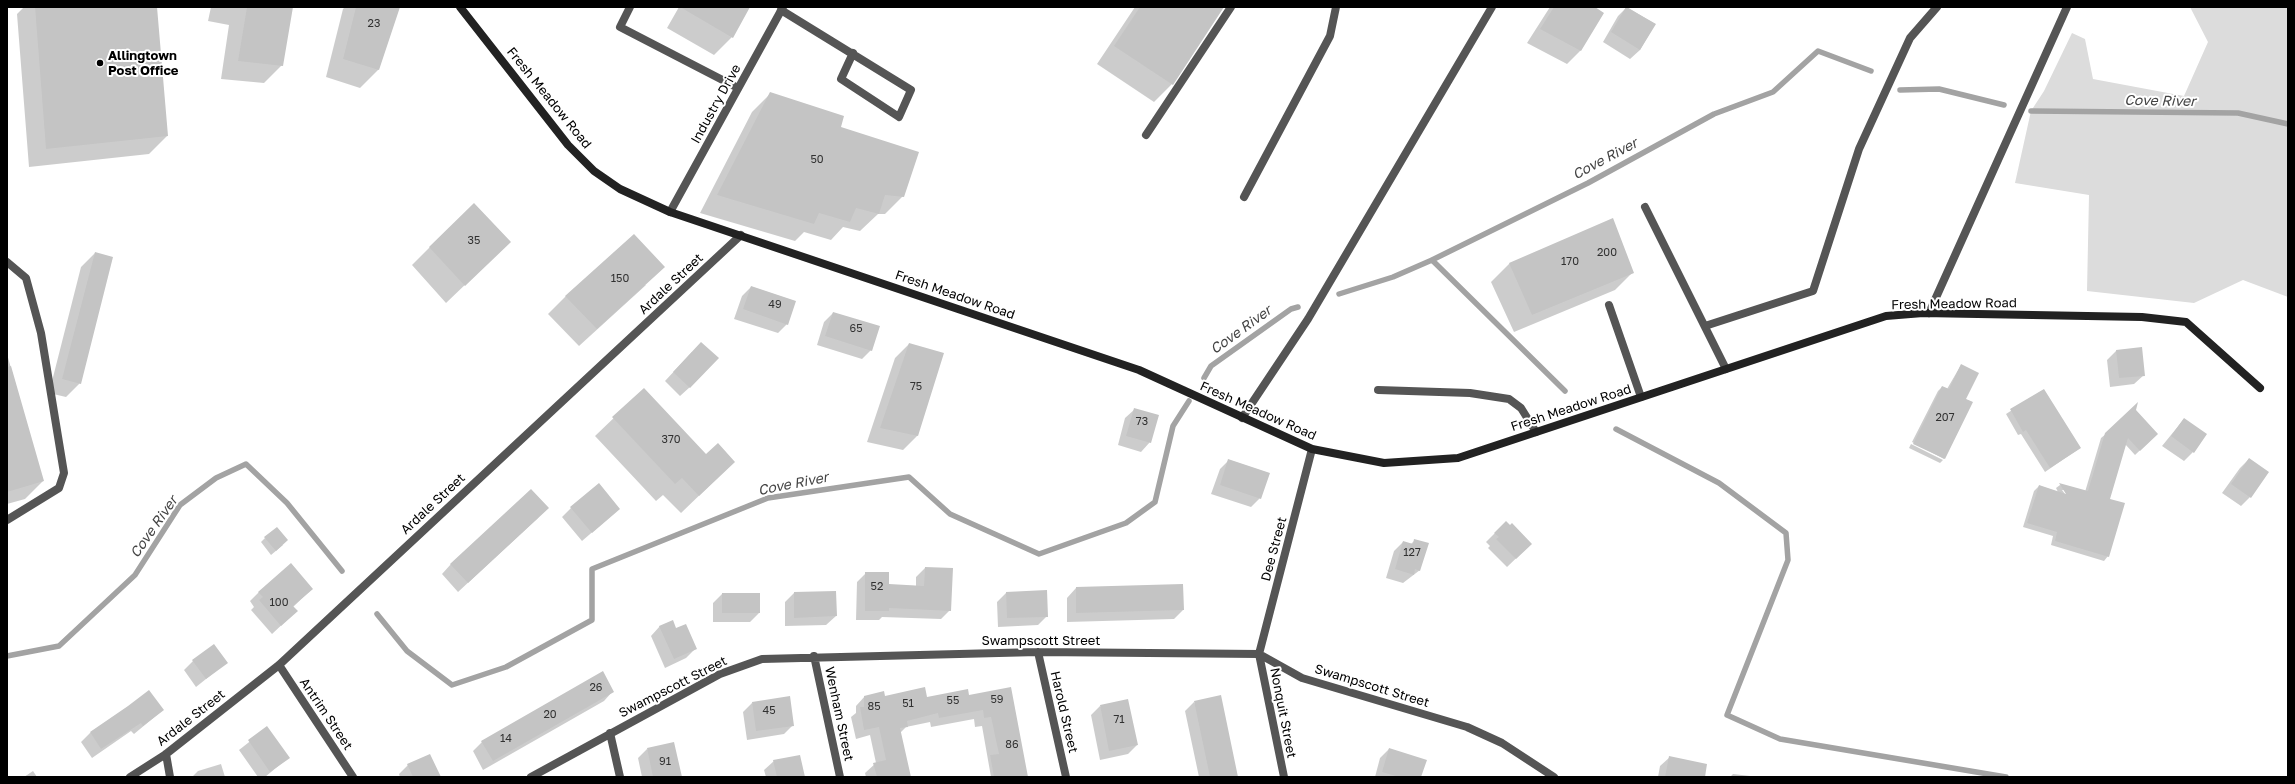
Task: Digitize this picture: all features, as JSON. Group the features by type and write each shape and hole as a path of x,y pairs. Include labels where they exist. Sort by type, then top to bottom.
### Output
{"street":[{"name":"Fresh Meadow Road","path":"460,7 568,145 594,171 620,190 670,212 1139,370 1312,449 1384,463 1458,458 1886,316 1929,314 2142,317 2186,322 2260,388"},
{"path":"630,7 620,28 738,88"},
{"path":"1146,135 1231,7"},
{"path":"1244,197 1330,36 1336,7"},
{"path":"1242,418 1308,319 1492,7"},
{"path":"1704,326 1813,291 1859,149 1910,38 1937,7"},
{"path":"1929,314 2067,7"},
{"name":"Industry Drive","path":"670,212 782,8"},
{"path":"782,8 853,53 911,90 899,117 842,79 853,53"},
{"path":"1645,206 1726,369"},
{"name":"Ardale Street","path":"130,777 166,754 279,665 741,235"},
{"path":"7,262 26,278 39,326 64,473 59,488 7,520"},
{"path":"1609,305 1641,397"},
{"path":"1378,390 1470,393 1509,399 1521,408 1536,432"},
{"name":"Dee Street","path":"1259,654 1312,449"},
{"name":"Swampscott Street","path":"531,777 720,674 762,659 814,656 1038,652 1259,654 1302,678 1468,727 1502,743 1554,777"},
{"name":"Harold Street","path":"1038,652 1066,777"},
{"name":"Nonquit Street","path":"1259,654 1284,777"},
{"name":"Wenham Street","path":"814,656 840,777"},
{"name":"Antrim Street","path":"279,665 352,777"},
{"path":"610,733 620,777"},
{"path":"166,754 170,777"}],"shaded area":[{"path":"2190,7 2288,7 2288,297 2243,280 2194,303 2087,291 2089,195 2015,183 2031,111 2044,91 2072,33 2085,39 2093,79 2184,96 2208,42"}],"building":[{"path":"35,7 157,7 168,136 46,149"},
{"path":"247,7 293,7 283,66 238,61"},
{"path":"356,7 400,7 379,70 343,59"},
{"path":"680,7 750,7 733,38"},
{"path":"1140,7 1224,7 1173,85 1114,46"},
{"path":"1554,7 1595,7 1604,13 1581,51 1540,29"},
{"path":"1626,7 1656,24 1640,50 1611,32"},
{"path":"770,92 844,116 841,127 919,152 904,197 885,195 879,214 856,208 850,222 819,213 814,224 717,195"},
{"path":"474,203 511,242 465,286 429,247"},
{"path":"1613,218 1634,273 1532,315 1509,263"},
{"path":"634,234 665,267 597,329 565,296"},
{"path":"95,252 113,257 81,384 62,379"},
{"path":"751,286 796,301 788,325 743,309"},
{"path":"833,312 880,326 872,351 825,336"},
{"path":"701,342 719,358 690,388 673,372"},
{"path":"909,343 944,353 918,436 880,428"},
{"path":"2142,347 2145,376 2119,378 2116,350"},
{"path":"1961,364 1979,373 1966,399 1973,402 1945,459 1913,444 1942,386 1949,389"},
{"path":"11,366 44,481 7,492 7,367"},
{"path":"644,388 706,454 718,443 735,462 699,496 682,478 675,484 612,417"},
{"path":"2044,389 2081,448 2050,468 2026,430 2023,432 2010,409"},
{"path":"2138,402 2136,410 2158,434 2140,451 2128,438 2110,499 2125,503 2109,557 2055,541 2057,532 2027,523 2039,485 2066,494 2059,483 2088,491 2105,433"},
{"path":"1134,408 1159,415 1151,443 1126,436"},
{"path":"2184,418 2207,434 2194,453 2171,436"},
{"path":"2249,458 2269,472 2251,498 2231,484"},
{"path":"1228,459 1270,473 1261,499 1220,485"},
{"path":"599,483 620,509 592,533 570,507"},
{"path":"531,489 549,508 468,583 450,564"},
{"path":"1506,521 1510,525 1512,523 1532,544 1516,559 1496,539 1499,537 1494,533"},
{"path":"277,527 288,540 276,551 264,537"},
{"path":"1414,539 1429,543 1420,571 1415,569 1414,575 1395,569 1403,541 1413,544"},
{"path":"291,563 313,589 293,606 298,611 281,626 259,600 263,597 258,592"},
{"path":"925,567 953,568 951,611 889,608 889,611 865,611 865,572 889,572 889,584 924,586"},
{"path":"1183,584 1184,610 1076,613 1076,587"},
{"path":"1047,590 1048,617 1007,618 1006,592"},
{"path":"836,591 837,616 794,618 794,592"},
{"path":"722,593 760,593 760,613 722,613"},
{"path":"673,620 676,628 686,624 697,649 674,659 659,626"},
{"path":"214,644 228,663 206,679 192,660"},
{"path":"603,671 614,692 493,761 481,741"},
{"path":"925,687 927,697 968,689 969,695 1011,687 1028,777 994,777 990,755 999,754 991,717 984,718 983,710 939,718 938,713 907,721 908,727 900,728 911,777 877,777 873,763 886,760 879,727 864,730 860,707 864,707 864,696 884,691 885,696"},
{"path":"149,690 164,710 143,726 141,723 101,749 90,732"},
{"path":"1221,695 1238,777 1210,777 1194,701"},
{"path":"790,696 794,726 756,731 752,702"},
{"path":"1128,699 1138,745 1109,751 1100,705"},
{"path":"267,726 290,758 270,772 248,740"},
{"path":"674,742 682,777 653,777 647,748"},
{"path":"1389,748 1427,760 1421,777 1399,777 1382,772"},
{"path":"430,754 441,777 413,777 407,764"},
{"path":"800,755 805,777 777,777 773,760"},
{"path":"1669,756 1707,764 1705,777 1665,777"}],"waterway":[{"name":"Cove River","path":"1339,294 1393,277 1432,260 1588,183 1714,114 1773,92 1818,51 1871,71"},
{"name":"Cove River","path":"1900,90 1939,89 2004,105"},
{"name":"Cove River","path":"2031,111 2238,113 2288,124"},
{"path":"1432,260 1565,391"},
{"name":"Cove River","path":"1204,378 1211,366 1291,309 1298,307"},
{"name":"Cove River","path":"377,614 407,651 452,685 506,667 592,620 592,569 768,498 909,477 950,514 1039,554 1126,523 1155,502 1173,426 1189,401"},
{"path":"1616,429 1719,483 1786,533 1788,560 1727,715 1780,739 2006,777"},
{"name":"Cove River","path":"7,656 59,646 135,575 180,505 216,478 246,464 287,503 342,571"}],"place":[{"name":"Allingtown Post Office","path":"100,63"}]}
